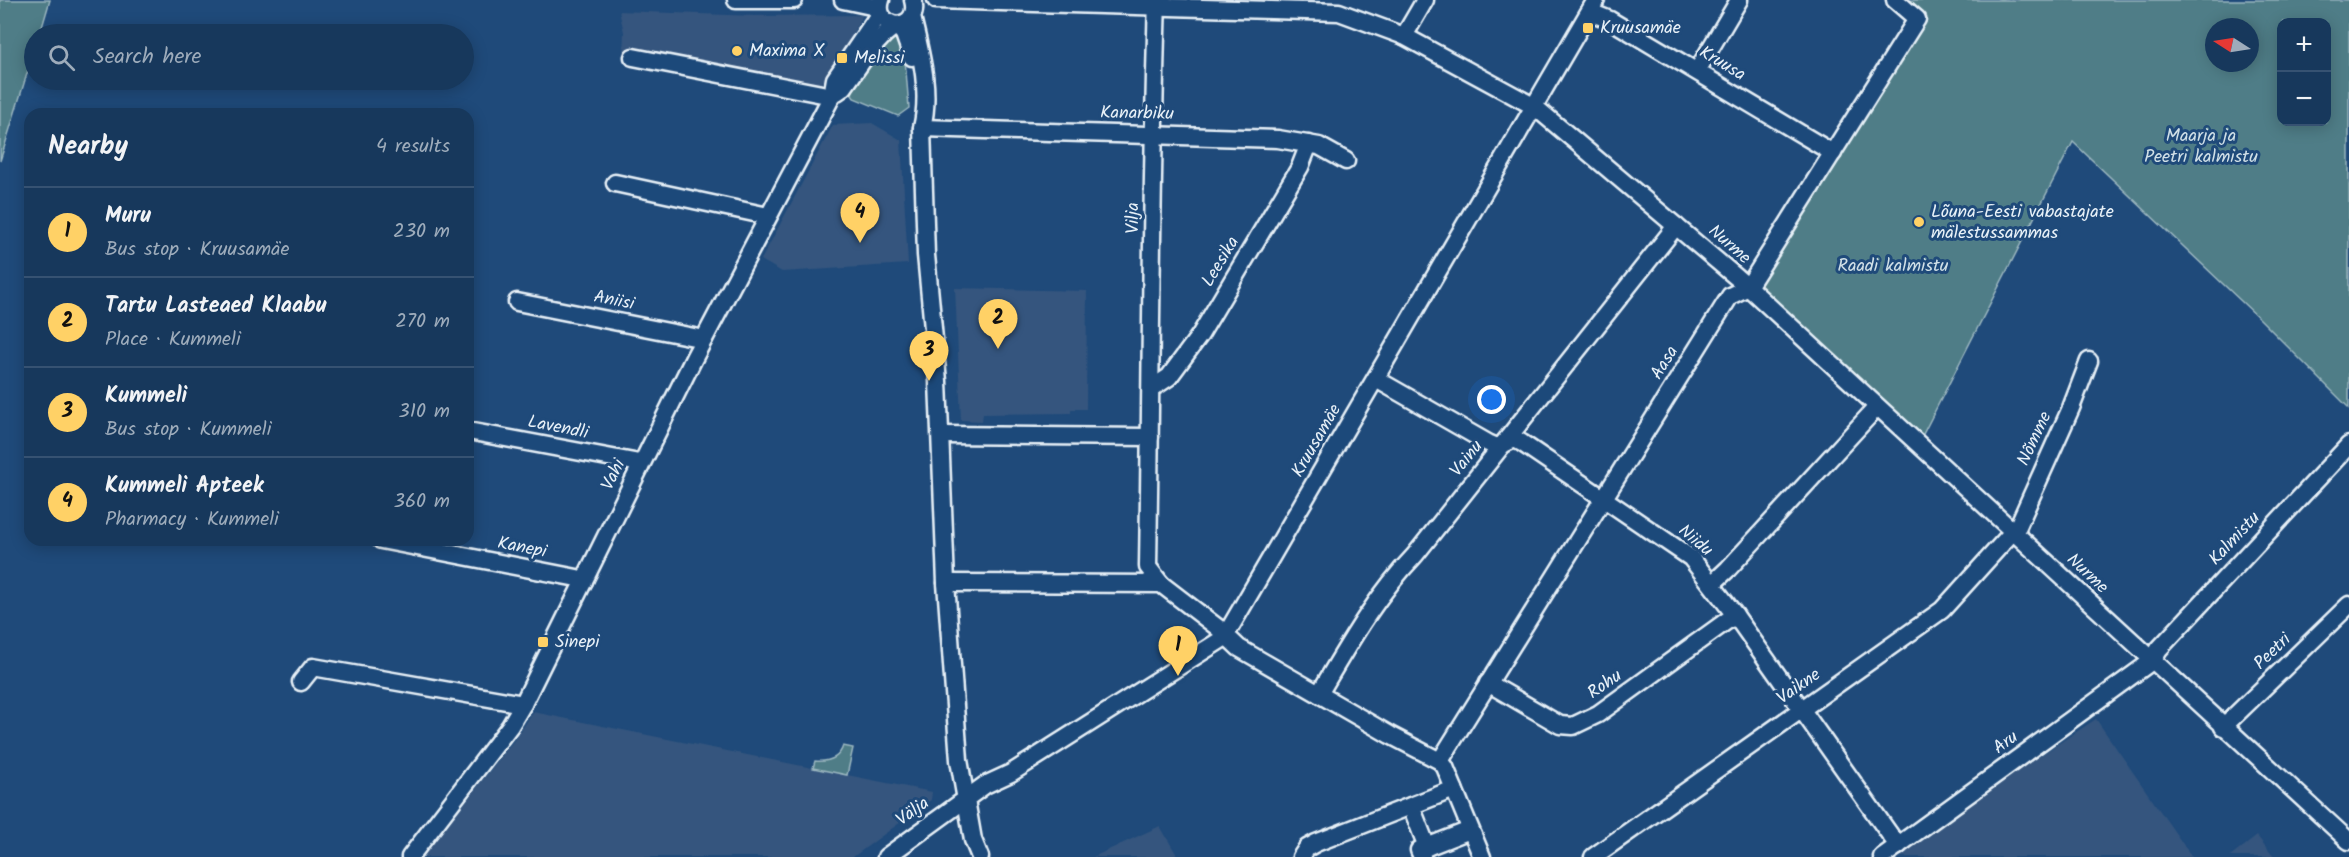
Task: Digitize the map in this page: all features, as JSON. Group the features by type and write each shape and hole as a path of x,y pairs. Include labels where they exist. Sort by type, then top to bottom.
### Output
{"street":[{"path":"736,0 794,0"},
{"path":"843,0 880,6 886,21 896,25 904,34 910,49 916,114 922,128"},
{"path":"913,0 915,6 912,18 924,66 926,113 922,128 926,255 942,435 946,584 959,760 973,840 980,857"},
{"name":"Nurme","path":"936,0 1157,3 1339,12 1404,36 1535,106 1748,287 2223,727 2349,840"},
{"path":"1404,36 1425,0"},
{"path":"1697,71 1739,0"},
{"name":"Aasa","path":"1440,761 1730,296 1748,287 1917,19 1895,0"},
{"name":"Vilja","path":"1157,3 1153,134 1148,567 1161,584"},
{"name":"Vahi","path":"410,857 510,726 523,704 704,339 832,96 836,79 880,6"},
{"name":"Kruusa","path":"1593,6 1610,20 1833,153"},
{"name":"Kruusamäe","path":"965,800 985,785 1011,772 1226,635 1593,6"},
{"path":"896,25 904,24 912,18"},
{"name":"Vahi","path":"832,96 844,87 885,34 896,25"},
{"path":"633,57 832,96"},
{"name":"Kanarbiku","path":"922,128 1278,139 1318,146 1346,162"},
{"name":"Leesika","path":"1151,386 1169,377 1200,335 1300,167 1309,144"},
{"path":"615,183 768,216"},
{"name":"Vainu","path":"1319,694 1366,615 1394,577 1415,555 1676,226"},
{"name":"Aniisi","path":"517,302 704,339"},
{"name":"Nõmme","path":"2013,533 2071,408 2090,361"},
{"name":"Niidu","path":"1376,379 1497,447 1515,440 1522,443 1691,558 1735,615 1898,846"},
{"path":"1712,584 1877,407"},
{"name":"Lavendli","path":"474,432 634,462 640,467"},
{"path":"942,435 1150,437"},
{"name":"Kalmistu","path":"2152,661 2349,445"},
{"name":"Vaikne","path":"1593,857 1942,610 2013,533"},
{"name":"Kanepi","path":"412,546 584,581"},
{"path":"946,584 1161,584 1226,635 1239,648 1440,761 1445,767 1482,857"},
{"name":"Peetri","path":"2223,727 2349,605"},
{"name":"Rohu","path":"1488,683 1560,725 1573,726 1598,714 1735,615"},
{"name":"Aru","path":"1882,857 2152,661"},
{"path":"301,682 313,667 523,704"},
{"path":"1301,857 1307,848 1316,843 1454,789"},
{"name":"Välja","path":"886,857 965,800"},
{"path":"1411,806 1424,852 1470,830"}],"shaded area":[{"path":"619,11 755,16 863,15 817,97 623,55 624,32"},
{"path":"872,123 901,140 908,264 782,272 761,260 833,125"},
{"path":"955,288 1087,291 1086,409 1071,409 1071,413 983,414 982,421 961,420"},
{"path":"533,712 932,792 931,800 853,857 422,857 518,735"},
{"path":"2096,719 2192,857 1895,857 2009,776"},
{"path":"1160,826 1178,857 1093,857"},
{"path":"2257,836 2274,857 2230,857"}],"green space":[{"path":"0,0 50,0 43,24 24,24 24,83 0,161"},
{"name":"Raadi kalmistu","path":"1909,0 2349,0 2349,408 2260,319 2073,142 1921,438 1757,288 1926,15"},
{"path":"892,38 899,39 905,59 909,108 898,116 854,98 852,95 857,79 867,64"},
{"path":"843,746 853,748 847,775 813,768 815,761 832,759 839,754"}],"place":[{"name":"Kruusamäe","path":"1588,28"},
{"name":"Maxima X","path":"737,51"},
{"name":"Melissi","path":"842,58"},
{"name":"Lõuna-Eesti vabastajate mälestussammas","path":"1919,222"},
{"name":"Kummeli Apteek","path":"860,243"},
{"name":"Tartu Lasteaed Klaabu","path":"998,349"},
{"name":"Kummeli","path":"929,381"},
{"name":"Sinepi","path":"543,642"},
{"name":"Muru","path":"1178,676"}],"park label":[{"name":"Maarja ja Peetri kalmistu","path":"2201,146"}]}
